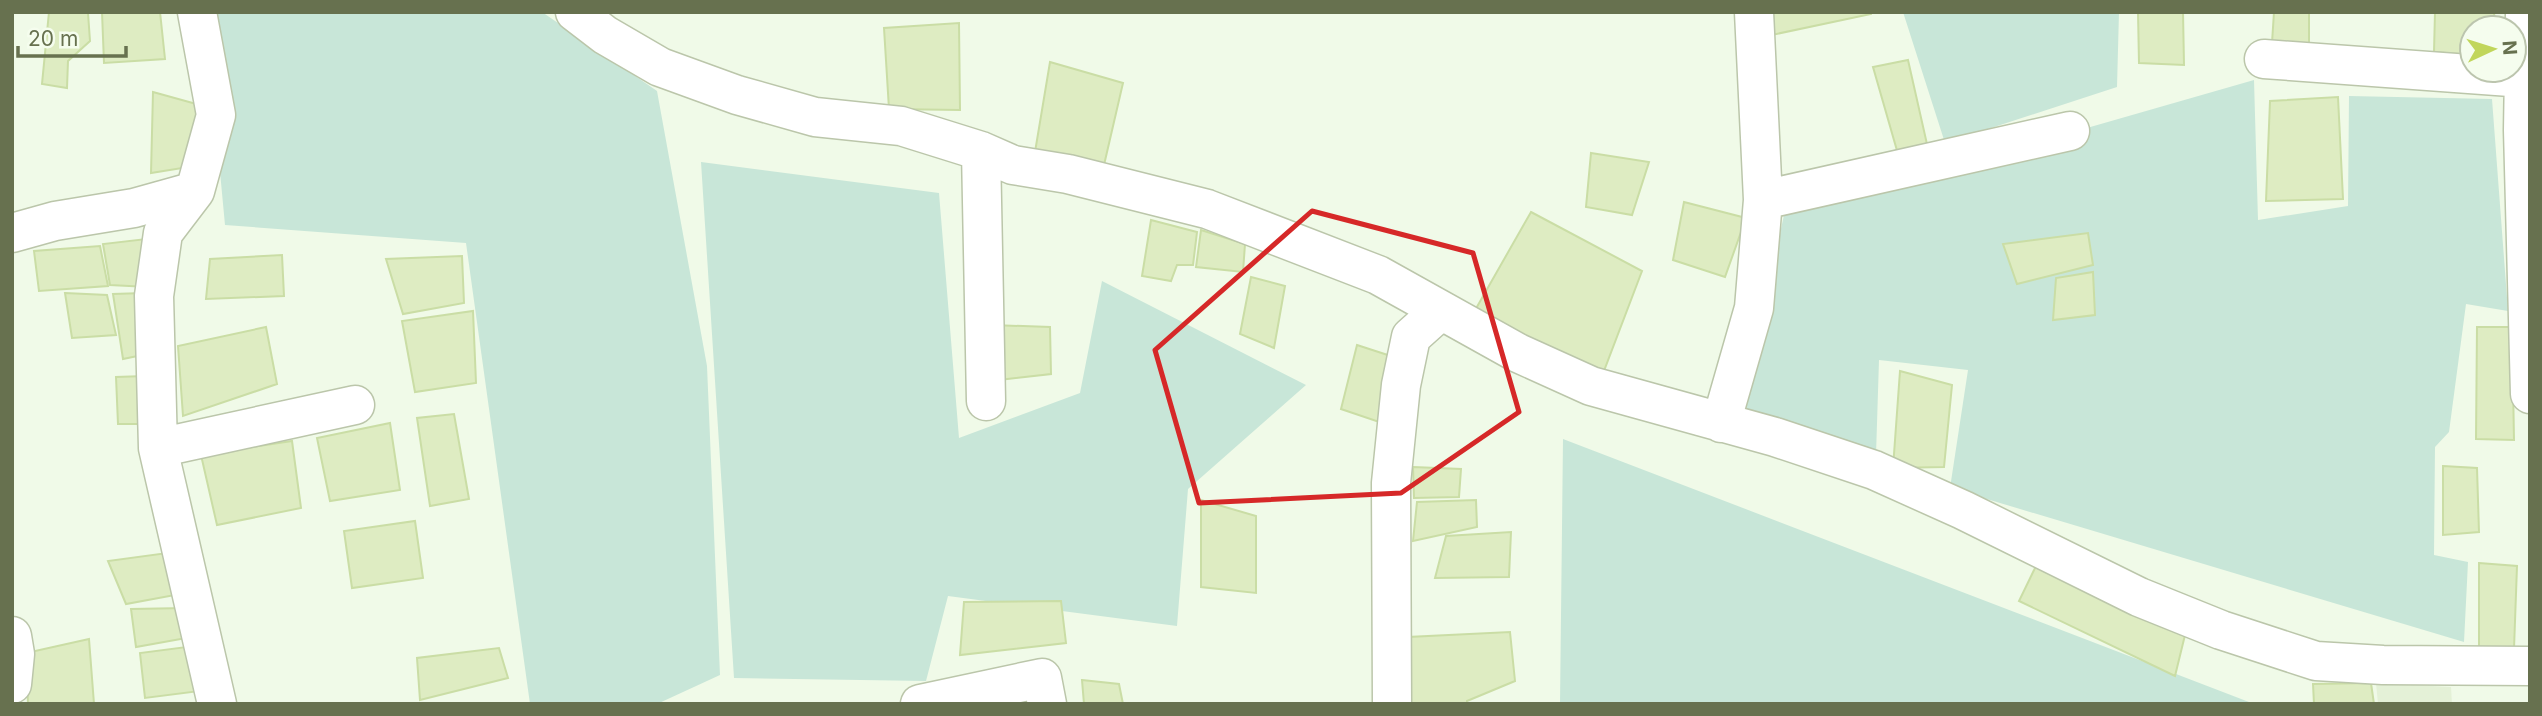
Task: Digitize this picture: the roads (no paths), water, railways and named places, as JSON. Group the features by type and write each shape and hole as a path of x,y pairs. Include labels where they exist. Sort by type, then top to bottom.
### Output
{"street":[{"path":"197,12 216,115 195,191 163,233 154,296 158,448 217,704"},
{"path":"575,12 604,35 660,67 737,95 815,117 901,126 981,151 1013,165 1068,173 1207,209 1378,275 1518,353 1591,387 1775,437 1874,470 1963,510 2138,597 2221,630 2316,661 2383,665 2530,666"},
{"path":"1721,423 1754,308 1763,200 1754,12"},
{"path":"2263,59 2458,73"},
{"path":"2524,84 2530,394"},
{"path":"1763,200 2070,131"},
{"path":"981,151 986,401"},
{"path":"12,233 55,221 134,208 195,191"},
{"path":"1392,704 1391,484 1401,385 1411,337 1440,311"},
{"path":"158,448 355,405"},
{"path":"12,636 15,654 12,684"},
{"path":"920,704 1042,678 1047,704"}]}
